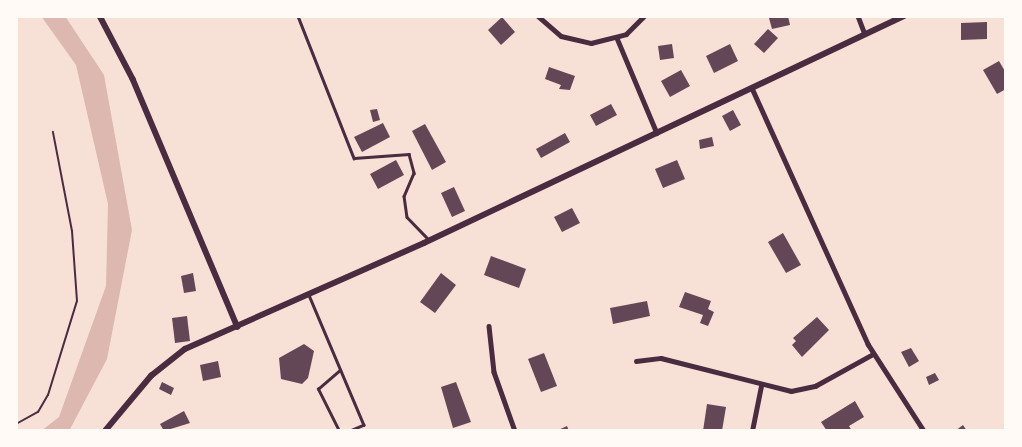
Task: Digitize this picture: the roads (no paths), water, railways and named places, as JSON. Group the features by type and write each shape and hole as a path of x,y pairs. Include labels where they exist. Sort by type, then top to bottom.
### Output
{"street":[{"path":"100,16 133,79 238,327"},
{"path":"538,16 572,40 591,43 617,38 644,16"},
{"path":"858,16 865,34"},
{"path":"105,431 160,368 185,349 238,327 429,240 904,16"},
{"path":"617,38 657,133"},
{"path":"752,88 873,354 924,431"},
{"path":"489,326 494,372 515,431"},
{"path":"636,361 661,358 761,386 791,390 815,386 873,354"},
{"path":"752,431 761,386"}],"lane":[{"path":"298,16 354,158 409,154 414,173 404,196 407,217 429,240"},
{"path":"309,295 364,425 350,431"},
{"path":"339,431 318,388 340,370"}]}
